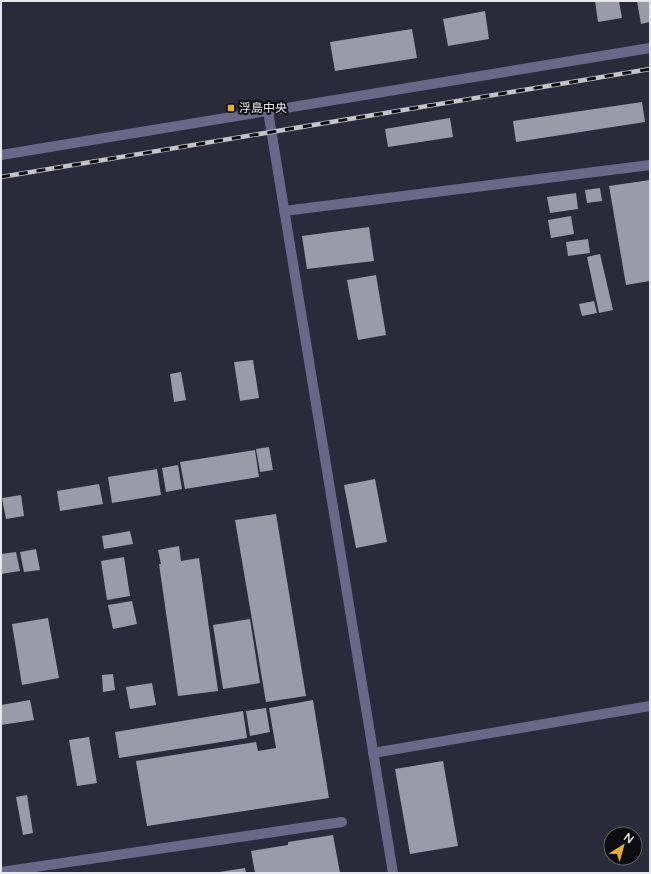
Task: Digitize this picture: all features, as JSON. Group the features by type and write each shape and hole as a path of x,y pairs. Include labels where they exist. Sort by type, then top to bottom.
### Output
{"street":[{"path":"1,155 650,48"},
{"path":"268,111 393,873"},
{"path":"284,211 650,165"},
{"path":"373,753 650,706"},
{"path":"1,872 342,822"}],"shaded area":[{"path":"1,1 650,1 650,873 1,873"}],"building":[{"path":"595,1 619,1 622,18 598,22"},
{"path":"637,1 650,1 650,22 641,24"},
{"path":"485,11 489,39 448,46 443,19"},
{"path":"412,29 417,58 335,71 330,42"},
{"path":"642,102 645,122 516,142 513,121"},
{"path":"450,118 453,137 388,147 385,129"},
{"path":"650,180 650,281 626,285 609,186"},
{"path":"600,188 602,201 587,203 585,190"},
{"path":"576,193 578,209 550,213 547,197"},
{"path":"571,216 574,234 551,238 548,220"},
{"path":"369,227 374,261 307,269 302,236"},
{"path":"588,239 590,253 568,256 566,242"},
{"path":"600,254 613,310 599,313 587,257"},
{"path":"376,275 386,335 358,340 347,280"},
{"path":"594,301 597,313 582,316 579,304"},
{"path":"253,360 259,398 240,401 234,362"},
{"path":"181,372 186,400 174,402 170,374"},
{"path":"269,447 273,470 260,472 256,449"},
{"path":"255,450 259,477 185,489 180,462"},
{"path":"178,465 182,489 166,492 162,468"},
{"path":"157,469 161,495 112,503 108,477"},
{"path":"375,479 387,542 356,548 344,485"},
{"path":"99,484 103,504 60,511 57,491"},
{"path":"21,495 24,516 6,519 2,498"},
{"path":"276,514 306,696 266,702 235,520"},
{"path":"130,531 133,544 104,549 102,536"},
{"path":"179,546 181,561 199,558 218,691 178,696 158,550"},
{"path":"36,549 40,570 24,572 20,552"},
{"path":"16,552 20,571 1,574 1,554"},
{"path":"124,557 130,596 107,600 101,561"},
{"path":"132,601 137,624 113,629 108,605"},
{"path":"48,618 59,678 22,685 12,624"},
{"path":"250,619 260,683 223,689 213,625"},
{"path":"113,674 115,690 103,692 102,675"},
{"path":"152,683 156,705 130,709 126,687"},
{"path":"30,700 34,720 1,725 1,705"},
{"path":"313,700 329,798 147,826 136,761 256,742 258,751 276,748 269,708"},
{"path":"266,708 270,732 250,736 246,711"},
{"path":"243,711 247,738 119,758 115,732"},
{"path":"89,737 97,783 77,786 69,740"},
{"path":"443,761 458,846 410,854 395,769"},
{"path":"27,795 33,833 23,835 16,797"},
{"path":"333,835 340,873 255,873 251,851 288,845 288,842"},
{"path":"245,868 246,873 219,873 219,872"}],"railway":[{"path":"1,177 650,69"}],"place":[{"name":"浮島中央","path":"231,108"}]}
